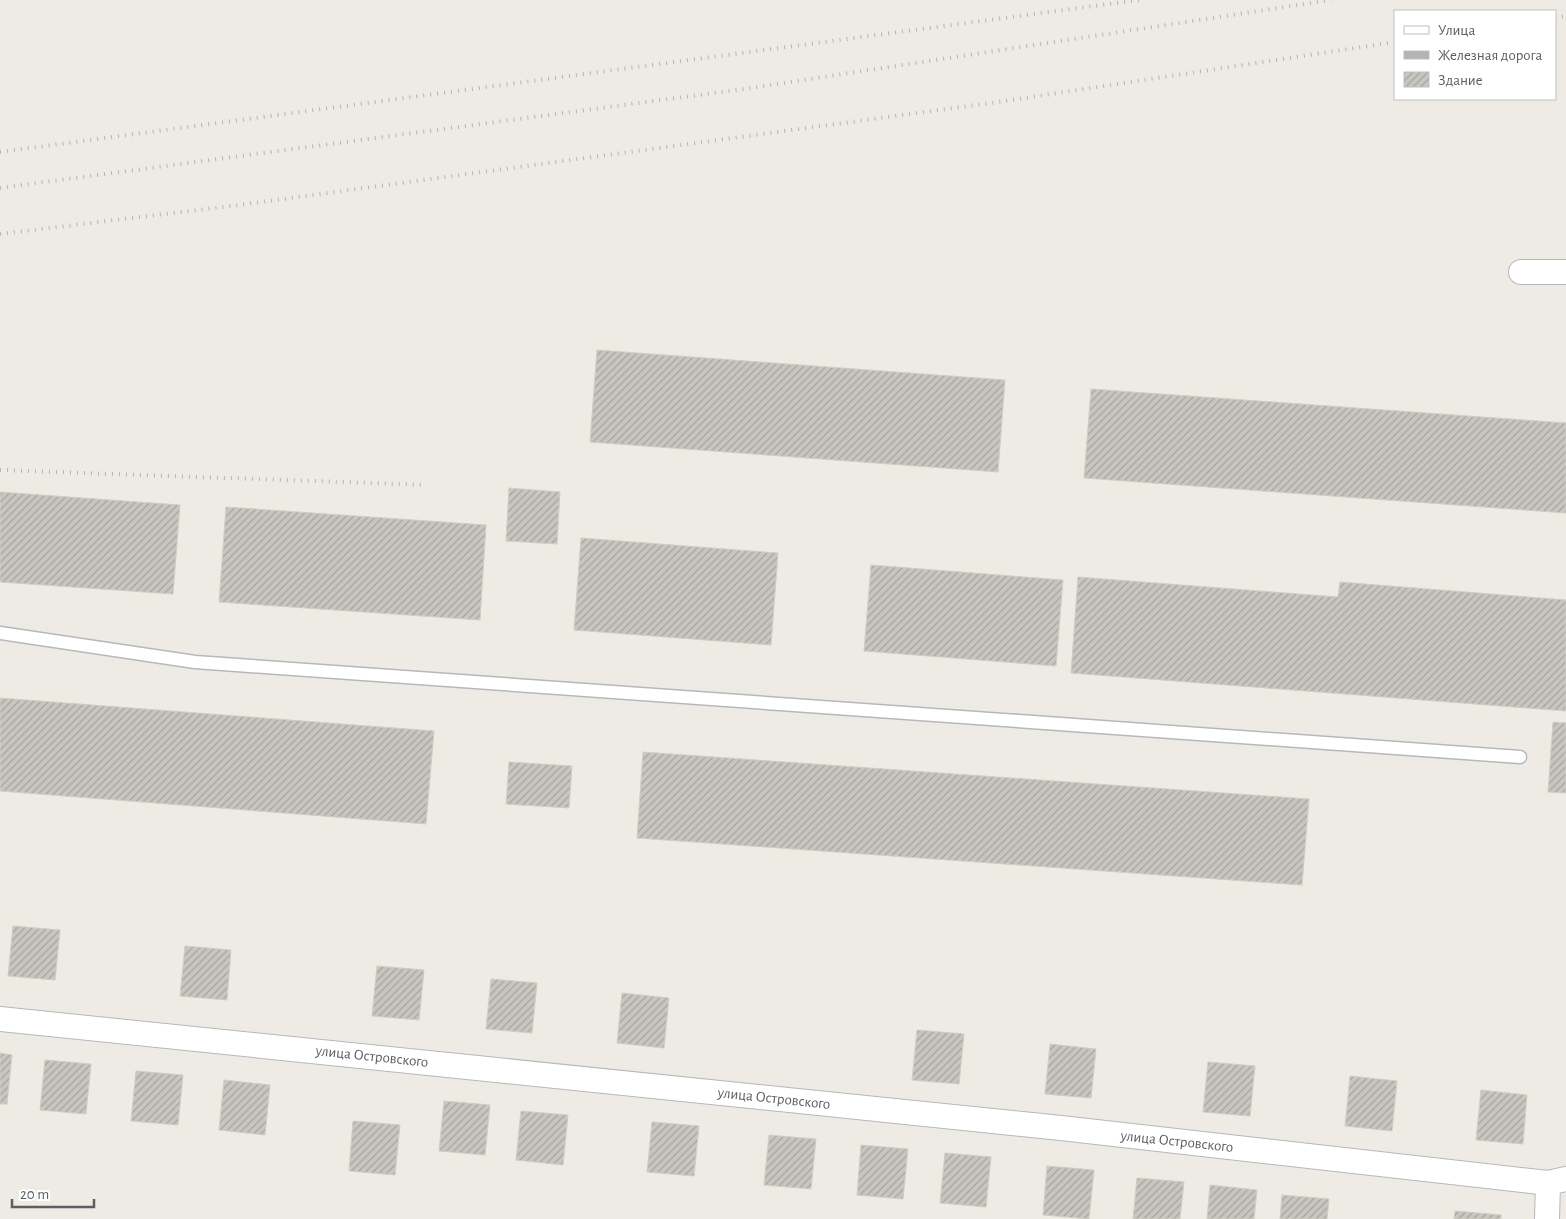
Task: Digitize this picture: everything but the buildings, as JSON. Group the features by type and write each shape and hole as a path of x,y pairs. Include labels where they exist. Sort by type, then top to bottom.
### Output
{"street":[{"path":"1521,272 1566,272"},
{"name":"улица Островского","path":"0,1019 1557,1181"},
{"path":"1547,1219 1557,1181"}],"lane":[{"path":"0,632 196,662 1520,757"}],"railway":[{"path":"0,152 1139,0"},
{"path":"0,188 744,89 1331,0"},
{"path":"1556,18 1566,16"},
{"path":"0,234 239,205 998,102 1394,42"},
{"path":"0,470 426,485"}]}
